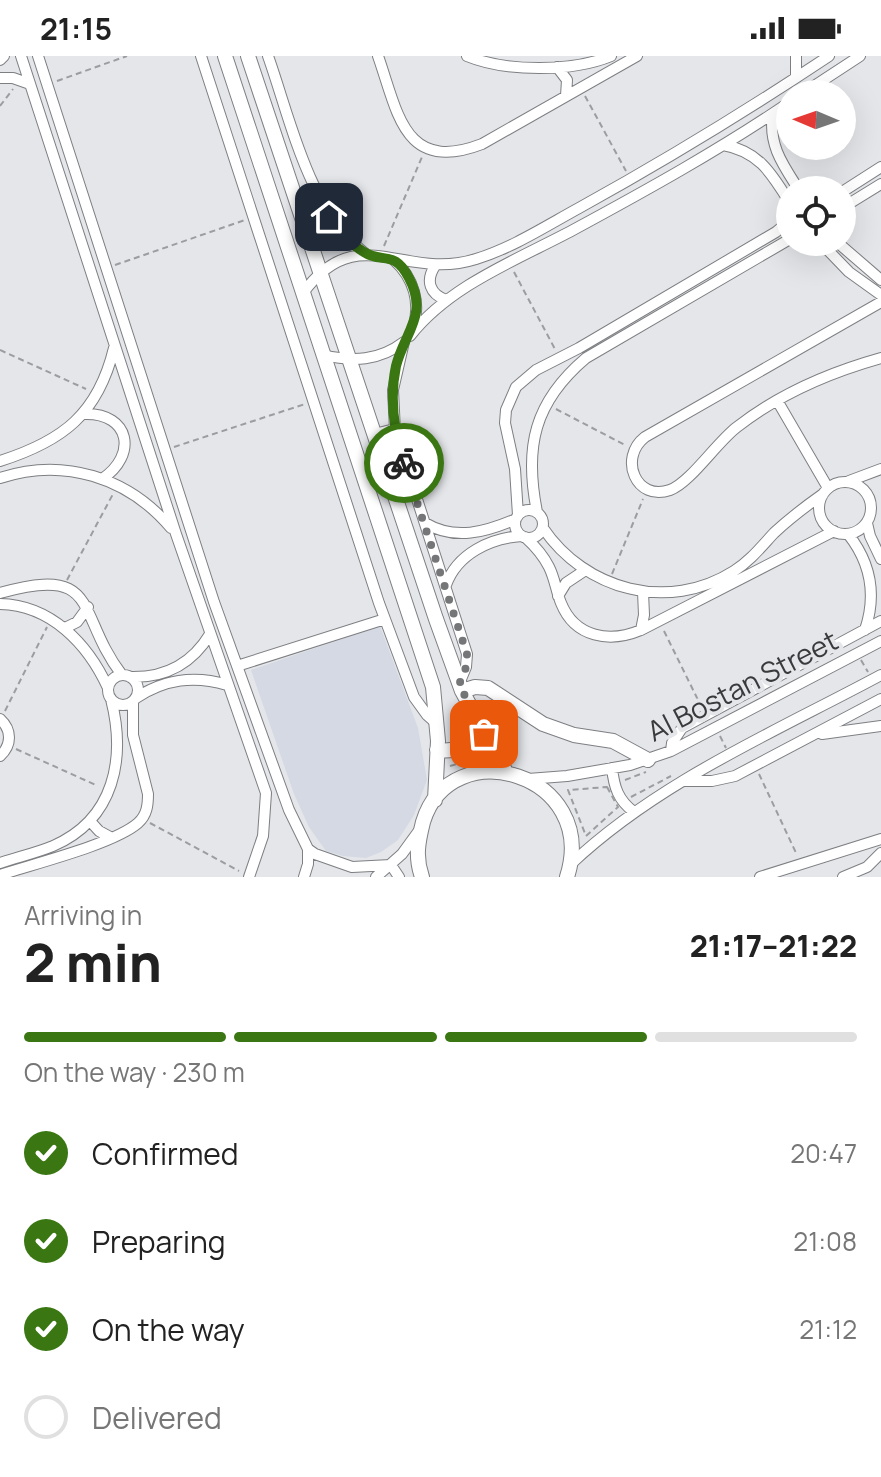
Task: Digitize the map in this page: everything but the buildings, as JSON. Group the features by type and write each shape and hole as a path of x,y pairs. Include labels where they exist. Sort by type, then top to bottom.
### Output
{"main road":[{"path":"225,56 433,687 437,723 435,800"},
{"path":"248,56 461,687 506,772"},
{"path":"301,212 322,205"},
{"path":"375,436 395,431"},
{"path":"461,687 488,688 543,724 574,735 613,741 651,765"},
{"path":"437,750 460,750 484,734"},
{"path":"422,877 417,843 426,815 435,800 449,787 465,777 483,772 506,772 528,779 549,794 564,814 572,839 569,871"}],"street":[{"path":"21,56 176,534 266,793 263,836 250,877"},
{"path":"38,56 237,666 289,810 308,849 304,877"},
{"path":"201,56 385,619 414,697 437,723"},
{"path":"268,56 322,205 337,227 367,255"},
{"path":"378,56 403,129 426,148 443,153 461,152 482,144 637,56"},
{"path":"467,56 505,66 557,67 611,56"},
{"path":"796,56 796,77"},
{"path":"303,293 321,271 353,255 380,256 435,266 491,254 607,192 829,56"},
{"path":"823,80 860,56"},
{"path":"557,67 567,80 566,96"},
{"path":"0,78 27,82"},
{"path":"323,355 350,360 373,358 389,352 407,339 426,316 468,285 616,206 776,112"},
{"path":"773,114 771,126 775,151 790,176"},
{"path":"723,145 736,147 760,160 776,183"},
{"path":"856,183 881,167"},
{"path":"856,199 881,184"},
{"path":"607,192 616,206"},
{"path":"776,232 525,377 516,387 506,410 506,435 515,469 516,528 547,563 568,617 586,631 608,638 619,638 641,630 834,531"},
{"path":"776,247 586,358 571,371 546,404 533,437 531,470 537,512 543,528 561,552 584,571 609,583 643,592 682,590 720,579 743,565 791,518 826,491 881,469"},
{"path":"86,255 100,250"},
{"path":"834,256 849,272 881,295"},
{"path":"853,256 881,280"},
{"path":"392,259 409,277 416,300 415,325 407,339 393,390 395,431 467,654 461,687"},
{"path":"435,266 429,282 432,291 446,300"},
{"path":"881,302 645,437 634,449 631,466 634,475 647,489 663,492 679,485 723,439 752,416 835,374 881,358"},
{"path":"0,461 45,444 85,414 111,364 115,346"},
{"path":"560,358 571,371"},
{"path":"778,402 826,491"},
{"path":"85,414 95,414 113,422 124,438 123,458 102,479"},
{"path":"506,435 533,437"},
{"path":"0,478 17,472 46,469 74,471 102,479 117,485 155,511 176,534"},
{"path":"826,491 819,505 825,525 848,534 858,531 867,523 876,506 858,484 847,481"},
{"path":"425,523 441,531 460,534 484,530 529,510 537,512"},
{"path":"867,523 881,559"},
{"path":"446,585 453,570 471,552 506,538 537,535 543,528"},
{"path":"848,534 864,558 872,587 865,630"},
{"path":"558,596 571,578 584,571"},
{"path":"0,593 44,583 64,586 76,593 88,607 104,648 136,684 128,767 108,790 90,821 52,847 0,863"},
{"path":"25,607 27,586"},
{"path":"641,630 643,592"},
{"path":"0,604 25,607 51,619 65,628 90,655 110,693 117,734 128,767 148,803 142,818 134,826 0,875"},
{"path":"65,628 77,622 88,607"},
{"path":"237,666 385,619"},
{"path":"671,751 672,743 682,728 881,621"},
{"path":"110,693 113,679 154,676 176,668 196,654 210,634"},
{"name":"Al Bostan Street","path":"528,779 651,765 671,751 881,641"},
{"name":"Al Bostan Street","path":"569,871 677,778 730,756 877,678"},
{"path":"110,693 124,705 160,685 187,679 227,685"},
{"path":"677,778 723,779 735,776 881,699"},
{"path":"0,719 9,732 8,745 0,756"},
{"path":"812,736 881,726"},
{"path":"612,768 618,796 634,812"},
{"path":"376,877 412,842 426,815"},
{"path":"90,821 110,837"},
{"path":"769,876 800,863 881,839"},
{"path":"308,849 333,862 352,867 391,865"},
{"path":"843,877 867,867 881,853"},
{"path":"391,865 399,877"}],"path":[{"path":"47,84 127,56"},
{"path":"0,106 27,82"},
{"path":"580,88 630,178"},
{"path":"380,256 426,148"},
{"path":"106,268 253,217"},
{"path":"510,264 560,358"},
{"path":"0,350 88,390 96,398"},
{"path":"165,449 313,401"},
{"path":"546,404 634,449"},
{"path":"64,586 117,485"},
{"path":"609,583 647,489"},
{"path":"0,719 51,619"},
{"path":"659,621 706,716"},
{"path":"858,654 877,678"},
{"path":"716,729 730,756"},
{"path":"8,745 108,790"},
{"path":"437,770 494,753"},
{"path":"621,784 651,765"},
{"path":"755,765 800,863"},
{"path":"627,798 677,778"},
{"path":"607,787 618,807 586,836 568,790 607,787"},
{"path":"142,818 250,877"}],"shaded area":[{"path":"380,626 418,728 427,780 414,815 398,840 366,858 343,856 326,851 309,827 294,794 251,670"}],"way so far":[{"path":"404,463 467,654 465,673 459,684 484,734"}],"route":[{"path":"329,217 367,255 392,259 409,277 414,288 415,325 404,342 396,366 393,390 395,431 404,463"}]}
